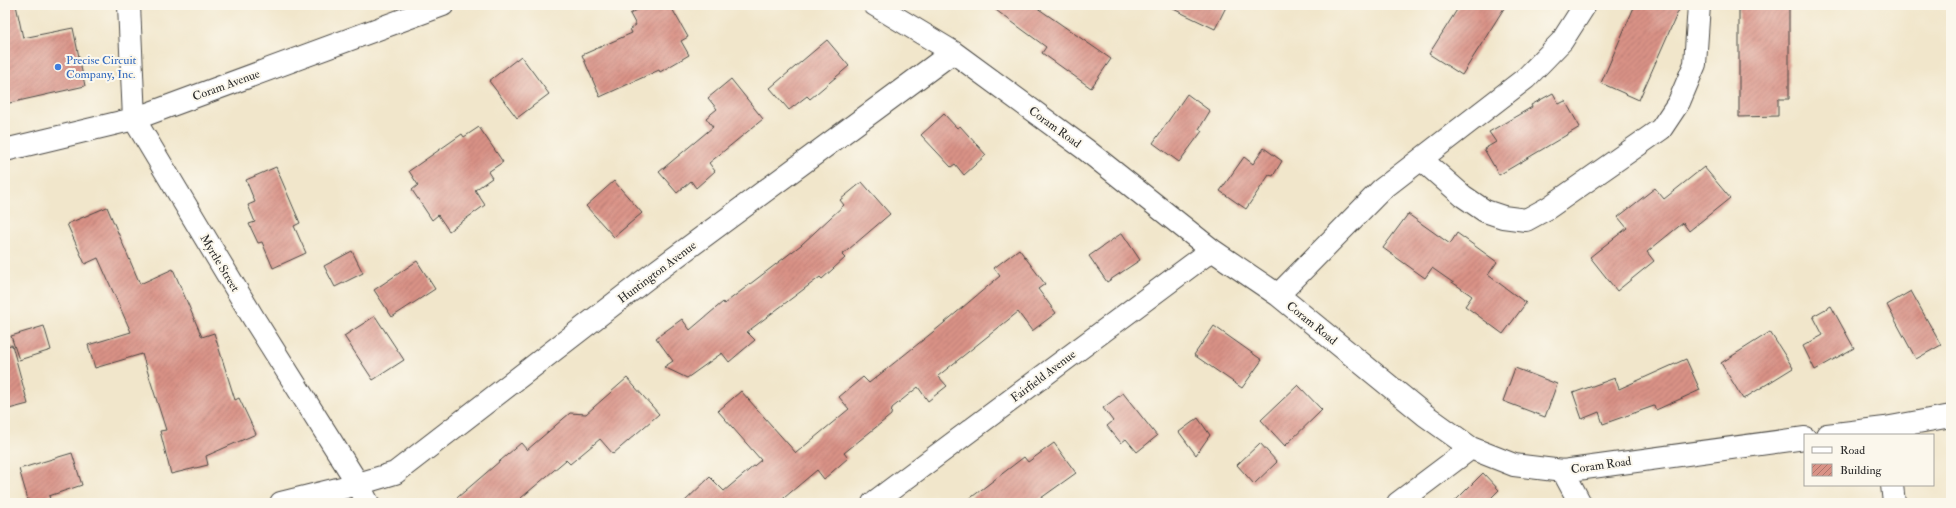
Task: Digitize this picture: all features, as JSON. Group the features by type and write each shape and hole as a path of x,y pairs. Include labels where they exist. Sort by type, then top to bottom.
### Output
{"street":[{"name":"Myrtle Street","path":"129,5 134,119 254,319 363,494"},
{"name":"Coram Avenue","path":"5,150 134,119 443,5"},
{"name":"Coram Road","path":"875,5 953,52 1085,149 1212,250 1278,295 1425,416 1471,448 1514,465 1563,471 1804,438"},
{"path":"1278,295 1381,190 1526,78 1562,41 1585,5"},
{"path":"1420,159 1463,196 1485,211 1503,217 1526,220 1548,208 1661,129 1679,102 1695,64 1699,5"},
{"name":"Huntington Avenue","path":"281,503 363,494 395,473 650,276 953,52"},
{"name":"Fairfield Avenue","path":"873,503 1212,250"},
{"path":"1846,434 1885,432 1951,416"},
{"path":"1398,503 1471,448"},
{"path":"1563,471 1580,503"},
{"path":"1892,486 1894,503"}],"building":[{"path":"5,5 16,5 23,38 73,28 85,86 5,104"},
{"path":"646,5 670,5 688,37 681,41 689,55 660,72 659,70 600,97 582,55 632,33 630,29 636,25 630,14"},
{"path":"989,5 1033,5 1111,59 1091,88 1042,53 1046,47"},
{"path":"1165,5 1227,5 1215,29"},
{"path":"1460,5 1506,5 1462,75 1429,54"},
{"path":"1635,5 1681,5 1639,100 1601,83"},
{"path":"1739,5 1789,5 1789,99 1778,99 1778,116 1739,117"},
{"path":"827,40 849,66 810,99 807,96 789,110 770,88"},
{"path":"521,56 549,94 517,118 489,81"},
{"path":"731,79 763,119 709,163 715,171 696,188 691,181 677,193 659,172 713,127 706,118 717,109 708,98"},
{"path":"1553,93 1559,104 1565,101 1580,127 1499,175 1484,149 1496,142 1489,132 1532,107 1531,105"},
{"path":"1187,94 1210,111 1199,129 1202,131 1179,162 1153,143"},
{"path":"944,114 957,128 960,126 986,155 964,175 955,164 951,167 921,135"},
{"path":"479,127 503,162 488,172 492,178 475,190 485,205 449,231 438,215 432,220 412,190 418,185 409,171 462,134 464,137"},
{"path":"1264,148 1282,161 1273,176 1269,175 1246,209 1220,191 1244,157 1253,164"},
{"path":"276,167 300,223 294,226 306,253 273,268 262,242 258,243 249,224 255,222 248,205 255,202 246,180"},
{"path":"1704,167 1730,198 1689,231 1683,223 1647,252 1654,261 1617,291 1590,257 1627,228 1618,217 1655,188 1664,199"},
{"path":"614,181 642,213 614,237 586,206"},
{"path":"862,182 890,214 842,255 845,258 822,279 820,277 747,332 755,340 729,362 722,353 687,378 664,367 673,361 656,338 682,319 690,330 723,302 724,304 801,245 844,205 840,200"},
{"path":"107,207 140,284 173,269 202,337 214,333 235,400 239,398 256,434 206,456 208,465 171,474 160,431 166,430 142,354 95,368 88,345 131,332 98,258 85,264 67,224"},
{"path":"1408,214 1450,244 1457,233 1497,262 1488,275 1526,303 1503,334 1465,306 1472,296 1432,268 1425,278 1383,248"},
{"path":"1122,233 1140,260 1107,282 1089,256"},
{"path":"1019,249 1045,284 1038,289 1056,313 1032,331 1018,312 938,376 947,386 928,401 918,387 892,408 891,415 844,453 848,458 824,479 817,470 778,503 683,503 710,477 724,491 761,460 718,411 741,391 796,453 849,409 839,397 863,377 869,383 938,328 1000,276 994,268"},
{"path":"352,251 363,273 335,287 324,266"},
{"path":"417,261 435,289 392,317 374,290"},
{"path":"1911,291 1941,345 1916,359 1887,305"},
{"path":"1831,306 1854,348 1815,370 1803,346 1823,335 1813,316"},
{"path":"375,316 404,360 373,380 344,336"},
{"path":"44,326 51,350 19,360 11,336"},
{"path":"1214,326 1262,360 1242,388 1194,355"},
{"path":"1770,332 1793,368 1743,399 1721,363"},
{"path":"12,345 28,404 5,410 5,346"},
{"path":"1686,359 1700,390 1656,410 1654,406 1603,424 1599,412 1582,419 1573,393 1615,378 1619,389"},
{"path":"1515,368 1557,384 1545,417 1503,401"},
{"path":"627,378 659,414 613,454 600,439 570,464 566,460 515,503 451,503 521,443 527,450 570,413 586,414"},
{"path":"1298,385 1322,410 1285,446 1261,420"},
{"path":"1123,393 1157,436 1137,452 1126,439 1121,443 1107,426 1113,421 1103,408"},
{"path":"1198,418 1210,435 1196,455 1179,432"},
{"path":"1054,443 1076,473 1034,503 964,503 1024,457 1028,462"},
{"path":"1260,443 1277,462 1254,484 1237,465"},
{"path":"72,453 82,485 49,496 51,503 29,503 19,469"},
{"path":"1483,473 1499,490 1486,503 1453,503"}],"place":[{"name":"Precise Circuit Company, Inc.","path":"58,67"}]}
